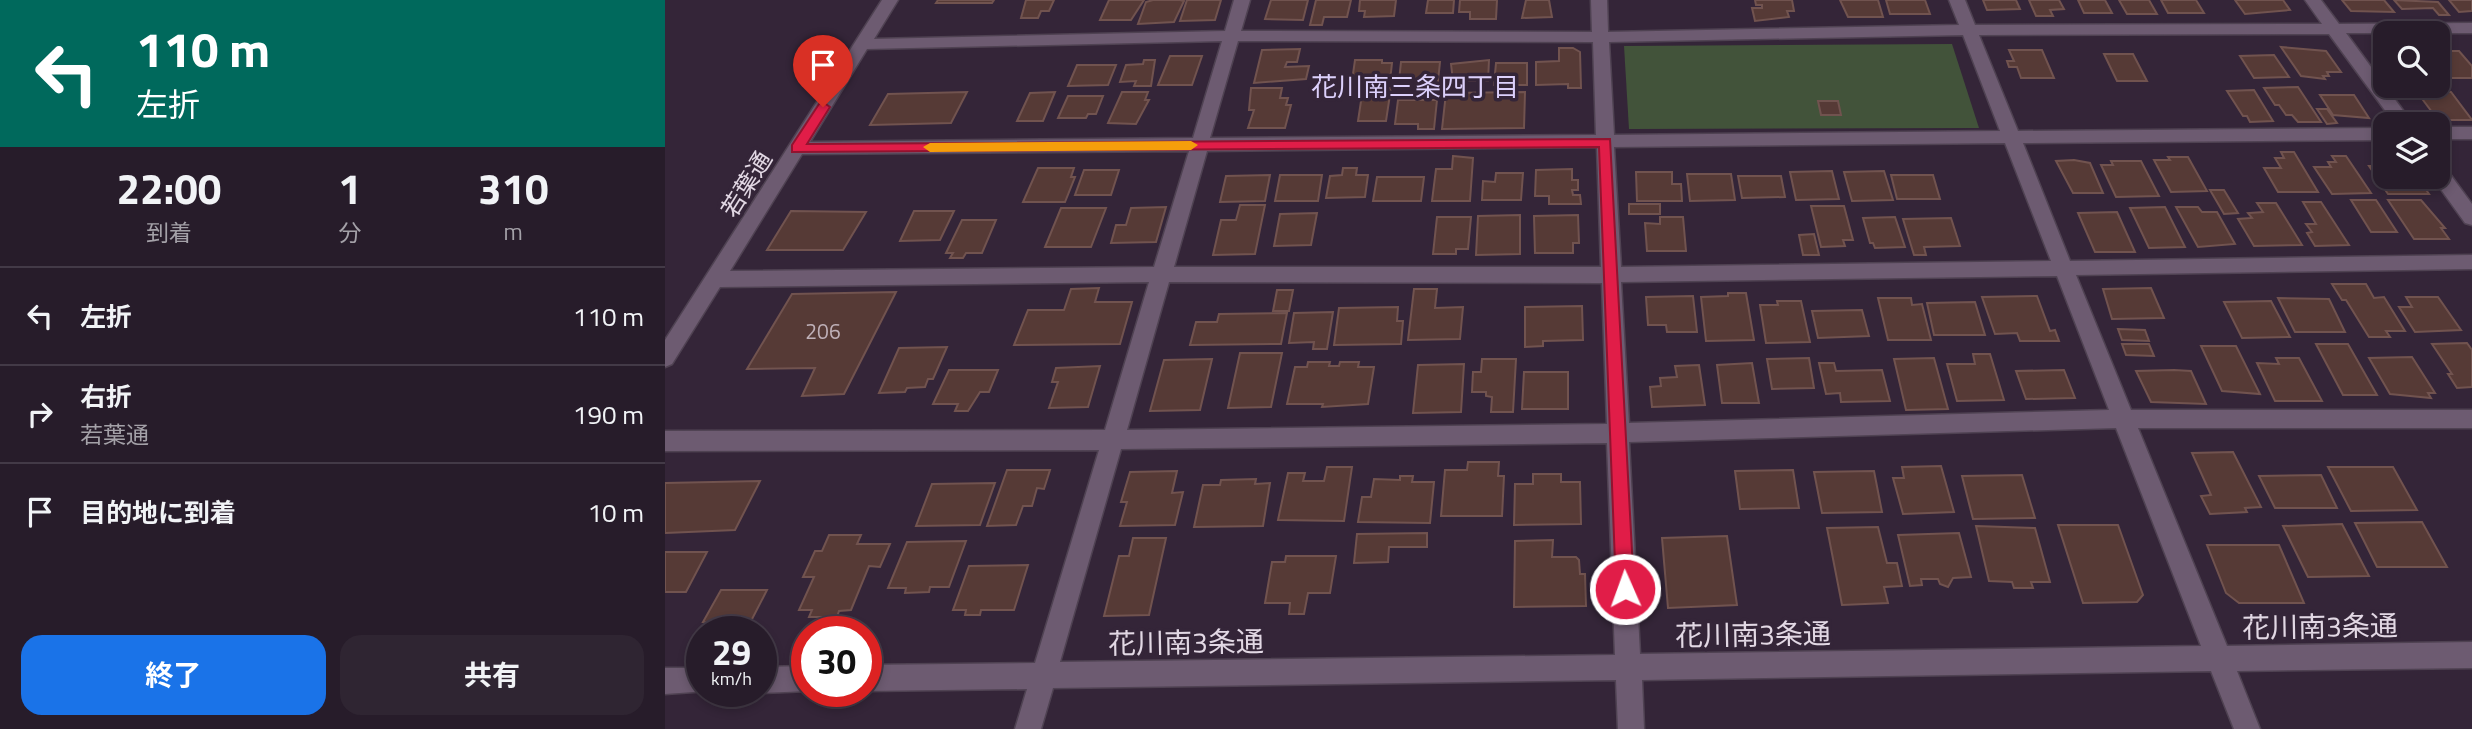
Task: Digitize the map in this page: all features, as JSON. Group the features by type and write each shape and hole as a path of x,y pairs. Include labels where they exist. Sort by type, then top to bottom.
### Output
{"street":[{"name":"若葉通","path":"665,358 890,0"},
{"path":"1028,729 1241,0"},
{"path":"1599,0 1631,729"},
{"path":"1957,0 2247,729"},
{"path":"2313,0 2395,112"},
{"path":"863,44 1231,36 1601,37 1969,30 2472,28"},
{"path":"2450,133 2472,133"},
{"path":"797,148 1605,143 2373,134"},
{"path":"2450,188 2472,218"},
{"path":"715,279 1161,274 1611,275 2472,262"},
{"path":"665,441 1113,440 1618,433 2124,419 2472,419"},
{"name":"花川南3条通","path":"882,678 2472,655"},
{"path":"665,681 686,681"}],"green space":[{"path":"1952,44 1979,128 1629,129 1624,46"}],"building":[{"path":"938,0 994,0 992,3 936,3"},
{"path":"1026,0 1054,0 1049,11 1041,11 1038,18 1021,18"},
{"path":"1109,0 1144,0 1131,20 1100,20"},
{"path":"1187,0 1221,0 1215,20 1180,21"},
{"path":"1271,0 1308,0 1303,20 1265,19"},
{"path":"1316,0 1351,0 1347,17 1324,17 1322,25 1310,25"},
{"path":"1360,0 1396,0 1394,16 1364,17 1365,11 1359,11"},
{"path":"1428,0 1454,0 1453,13 1426,13"},
{"path":"1460,0 1497,0 1496,19 1470,19 1470,12 1459,12"},
{"path":"1526,0 1549,0 1552,17 1522,18"},
{"path":"1755,0 1792,0 1794,11 1787,11 1789,17 1755,21 1752,8 1762,8 1762,5 1756,5"},
{"path":"1840,0 1878,0 1883,17 1848,17"},
{"path":"1886,0 1925,0 1930,14 1890,14"},
{"path":"1983,0 2016,0 2020,9 1987,10"},
{"path":"2029,0 2059,0 2064,9 2050,10 2053,16 2036,16"},
{"path":"2078,0 2105,0 2112,13 2084,13"},
{"path":"2119,0 2149,0 2157,14 2127,14"},
{"path":"2161,0 2196,0 2204,13 2168,13"},
{"path":"2235,0 2283,0 2290,10 2245,14"},
{"path":"2342,0 2384,0 2394,12 2351,11"},
{"path":"2394,0 2438,2 2449,15 2439,15 2433,8 2402,9"},
{"path":"2449,0 2472,0 2472,11 2459,12"},
{"path":"1184,1 1174,22 1138,24 1146,2"},
{"path":"2281,47 2326,51 2341,72 2327,72 2329,76 2323,76 2325,79 2301,76"},
{"path":"1559,48 1573,48 1580,52 1581,88 1568,88 1568,84 1536,85 1536,62 1559,61"},
{"path":"1300,49 1297,62 1287,62 1285,67 1309,66 1306,79 1254,83 1262,50"},
{"path":"2009,50 2042,50 2054,78 2021,78 2017,67 2009,67 2007,61 2014,61"},
{"path":"2450,51 2459,51 2472,66 2472,78 2450,78"},
{"path":"2104,54 2133,54 2147,81 2117,81"},
{"path":"2274,55 2289,77 2254,78 2240,56"},
{"path":"1170,56 1202,56 1192,85 1158,85"},
{"path":"1144,60 1155,60 1151,86 1134,86 1136,81 1120,82 1126,65 1143,64"},
{"path":"1355,60 1382,60 1382,63 1392,63 1390,81 1352,81"},
{"path":"1489,60 1488,81 1453,81 1451,64"},
{"path":"1401,62 1440,62 1438,81 1399,81"},
{"path":"1496,63 1527,63 1527,85 1494,85"},
{"path":"1077,65 1116,65 1108,85 1068,86"},
{"path":"2298,87 2321,122 2298,122 2292,115 2286,115 2279,105 2275,105 2264,88"},
{"path":"1251,88 1282,88 1280,98 1288,98 1286,105 1291,105 1285,128 1248,128 1254,110 1249,110"},
{"path":"1363,88 1391,88 1386,121 1358,121"},
{"path":"2254,90 2273,121 2250,122 2227,91"},
{"path":"967,92 951,123 870,125 888,94"},
{"path":"1055,92 1043,121 1017,121 1030,93"},
{"path":"1122,92 1148,92 1145,100 1149,100 1136,124 1108,123"},
{"path":"1525,92 1524,128 1442,129 1446,93"},
{"path":"2451,92 2472,120 2450,120 2450,112 2432,112 2422,98 2450,98"},
{"path":"2320,95 2354,95 2369,118 2333,115"},
{"path":"1068,96 1103,96 1096,114 1088,114 1086,118 1058,118"},
{"path":"1398,100 1437,100 1434,129 1418,129 1418,124 1395,124"},
{"path":"1818,101 1838,101 1841,115 1821,115"},
{"path":"2317,109 2327,109 2337,123 2327,124"},
{"path":"2281,152 2294,152 2318,192 2278,192 2264,168 2281,168 2275,158 2284,158"},
{"path":"1453,156 1473,158 1470,201 1432,201 1436,169 1452,169"},
{"path":"2332,156 2346,156 2371,193 2332,194 2314,167 2331,167 2328,162 2336,162"},
{"path":"2168,157 2188,157 2207,191 2171,192 2154,160 2170,160"},
{"path":"2056,161 2090,163 2103,193 2073,193"},
{"path":"2111,161 2141,161 2159,196 2116,197 2101,165 2113,165"},
{"path":"1038,168 1074,168 1071,177 1075,177 1065,202 1023,202"},
{"path":"1343,168 1357,168 1356,175 1368,175 1365,197 1326,198 1330,176 1342,175"},
{"path":"1572,169 1572,180 1578,180 1578,190 1572,190 1573,195 1580,195 1581,204 1549,204 1549,196 1535,196 1536,170"},
{"path":"1084,170 1119,170 1111,195 1075,195"},
{"path":"1832,171 1839,199 1796,200 1790,172"},
{"path":"1884,171 1893,200 1852,201 1844,172"},
{"path":"1636,172 1672,172 1672,184 1681,184 1682,201 1637,201"},
{"path":"1496,173 1523,173 1521,200 1482,200 1483,181 1495,182"},
{"path":"1687,174 1731,174 1735,200 1690,201"},
{"path":"1270,175 1265,201 1220,202 1226,176"},
{"path":"1280,175 1322,175 1318,201 1275,201"},
{"path":"1891,175 1933,175 1940,199 1897,199"},
{"path":"1738,176 1781,176 1785,197 1742,198"},
{"path":"1377,177 1424,177 1421,201 1373,201"},
{"path":"2385,189 2425,189 2429,194 2388,194"},
{"path":"2210,190 2224,190 2238,213 2224,214"},
{"path":"2351,200 2376,200 2397,232 2371,232"},
{"path":"2388,200 2421,200 2445,228 2441,228 2449,239 2414,239"},
{"path":"2303,202 2321,202 2349,245 2315,246 2307,233 2312,232 2306,224 2316,224"},
{"path":"2257,203 2276,203 2302,245 2254,246 2238,219 2252,218 2248,213 2263,212"},
{"path":"1629,204 1660,204 1660,214 1629,214"},
{"path":"1240,205 1265,205 1255,254 1213,255 1221,220 1236,220"},
{"path":"1811,206 1844,206 1853,240 1843,240 1845,246 1821,247"},
{"path":"1166,207 1156,242 1111,243 1116,225 1126,225 1131,208"},
{"path":"2165,207 2185,247 2149,248 2130,208"},
{"path":"2176,207 2198,207 2202,212 2217,212 2235,244 2198,247"},
{"path":"1061,208 1106,208 1091,247 1045,247"},
{"path":"791,211 866,212 843,250 767,250"},
{"path":"914,211 954,211 940,240 900,241"},
{"path":"2117,212 2135,252 2095,252 2078,213"},
{"path":"1317,213 1311,245 1274,246 1280,214"},
{"path":"1520,215 1520,254 1476,255 1478,216"},
{"path":"1578,215 1579,243 1573,243 1573,253 1535,253 1534,216"},
{"path":"1437,217 1471,217 1468,249 1456,249 1456,254 1433,254"},
{"path":"1660,217 1683,217 1686,251 1647,251 1645,223 1660,224"},
{"path":"1895,217 1905,247 1875,248 1873,243 1870,243 1863,218"},
{"path":"1951,218 1960,246 1924,247 1926,255 1914,255 1903,219"},
{"path":"962,220 996,220 982,253 966,253 963,258 950,258 953,253 946,253"},
{"path":"1814,234 1819,255 1803,255 1799,235"},
{"path":"2332,284 2366,284 2374,298 2384,297 2405,331 2386,331 2390,337 2369,337 2346,300 2342,300"},
{"path":"1099,288 1095,302 1132,302 1120,344 1014,345 1028,310 1064,310 1071,289"},
{"path":"2151,288 2164,318 2112,319 2103,289"},
{"path":"1414,289 1437,289 1435,308 1463,307 1460,339 1408,340"},
{"path":"1277,290 1293,290 1289,311 1273,311"},
{"path":"896,292 844,394 802,396 815,368 747,369 792,294"},
{"path":"1728,293 1746,293 1754,340 1706,341 1701,297 1728,296"},
{"path":"1693,296 1697,332 1667,332 1666,325 1648,325 1646,297"},
{"path":"2037,296 2050,331 2055,330 2059,341 2020,341 2017,333 1995,334 1982,297"},
{"path":"2406,297 2438,297 2461,330 2415,332 2399,307 2412,307"},
{"path":"1878,298 1911,298 1912,305 1922,304 1931,340 1888,340"},
{"path":"2278,298 2329,299 2345,332 2295,332"},
{"path":"1777,301 1801,301 1810,342 1766,343 1760,305 1778,305"},
{"path":"2271,301 2290,337 2242,338 2224,302"},
{"path":"1975,302 1985,335 1934,335 1927,303"},
{"path":"1582,306 1583,340 1543,341 1543,346 1525,347 1525,307"},
{"path":"1398,307 1397,321 1403,321 1401,344 1334,345 1339,308"},
{"path":"1862,310 1869,336 1818,338 1812,311"},
{"path":"1333,312 1327,349 1313,349 1314,342 1289,343 1294,313"},
{"path":"1287,313 1281,344 1190,345 1196,322 1217,322 1219,314"},
{"path":"2118,329 2145,330 2149,341 2122,340"},
{"path":"2467,343 2472,350 2472,387 2457,388 2448,374 2452,374 2432,344"},
{"path":"2122,344 2149,344 2154,356 2126,355"},
{"path":"2316,344 2348,344 2377,395 2343,395"},
{"path":"2201,346 2236,346 2260,394 2222,391"},
{"path":"947,347 933,379 928,379 925,387 907,388 905,392 879,393 899,348"},
{"path":"1240,353 1282,353 1271,407 1228,408"},
{"path":"1973,354 1990,354 2004,400 1957,401 1947,364 1975,364"},
{"path":"2412,357 2435,393 2428,393 2431,398 2390,394 2369,358"},
{"path":"1809,358 1814,388 1772,389 1767,359"},
{"path":"1934,358 1948,409 1906,410 1894,359"},
{"path":"2276,358 2299,358 2322,401 2275,401 2257,363 2279,364"},
{"path":"1212,359 1200,410 1150,411 1164,360"},
{"path":"1482,359 1516,359 1513,412 1491,412 1492,397 1486,396 1486,392 1472,392 1473,372 1481,372"},
{"path":"1308,362 1330,362 1329,366 1339,366 1340,362 1359,362 1358,367 1374,367 1368,404 1322,407 1323,404 1287,404 1295,367 1307,367"},
{"path":"1752,363 1759,403 1722,403 1717,365"},
{"path":"1819,363 1834,363 1836,371 1882,370 1890,401 1841,402 1840,393 1826,394"},
{"path":"1464,364 1461,412 1413,413 1418,365"},
{"path":"1699,365 1705,405 1652,407 1650,387 1661,386 1660,378 1677,377 1675,366"},
{"path":"1100,366 1088,407 1049,408 1058,382 1052,382 1056,368"},
{"path":"949,370 998,370 989,392 980,392 968,411 955,411 958,404 933,404"},
{"path":"2064,370 2075,398 2026,399 2016,371"},
{"path":"2136,371 2191,371 2206,404 2151,402"},
{"path":"1524,372 1568,372 1568,409 1522,409"},
{"path":"2233,452 2261,507 2245,508 2247,512 2210,514 2201,496 2211,495 2192,453"},
{"path":"1468,462 1499,462 1498,476 1504,476 1502,516 1441,516 1445,470 1467,470"},
{"path":"1941,466 1954,512 1903,514 1893,478 1904,478 1902,467"},
{"path":"1327,467 1352,467 1344,521 1278,520 1288,473 1305,473 1303,481 1324,481"},
{"path":"2328,467 2393,467 2417,510 2351,511"},
{"path":"1007,470 1050,470 1044,489 1037,488 1032,506 1023,506 1016,525 987,526"},
{"path":"1793,470 1799,508 1740,509 1735,471"},
{"path":"1177,471 1172,493 1183,492 1175,525 1120,526 1127,502 1121,502 1130,472"},
{"path":"1874,471 1882,512 1822,513 1814,472"},
{"path":"1533,474 1561,474 1561,482 1580,482 1581,524 1514,525 1515,484 1533,484"},
{"path":"2022,475 2035,518 1973,519 1962,476"},
{"path":"2321,475 2337,508 2275,508 2259,476"},
{"path":"1400,476 1413,476 1412,482 1434,482 1430,523 1358,522 1362,497 1371,497 1374,479 1400,480"},
{"path":"1256,479 1255,484 1270,483 1263,526 1194,527 1203,485 1220,485 1221,480"},
{"path":"760,481 735,530 665,533 665,483"},
{"path":"995,483 980,525 916,526 932,484"},
{"path":"2422,522 2447,567 2377,567 2355,523"},
{"path":"2342,524 2369,576 2308,577 2283,526"},
{"path":"2058,525 2118,525 2143,595 2137,602 2083,603"},
{"path":"1976,526 2035,528 2050,582 2031,582 2033,588 2014,588 2012,582 1989,581"},
{"path":"1878,527 1887,563 1897,563 1902,586 1884,587 1888,603 1842,605 1827,528"},
{"path":"1427,533 1427,547 1389,547 1388,562 1354,563 1357,534"},
{"path":"1959,533 1971,577 1953,578 1948,587 1940,584 1938,579 1921,579 1922,585 1910,586 1898,535"},
{"path":"829,535 861,535 857,544 890,544 880,567 869,566 851,610 839,611 837,616 809,616 812,610 799,610 814,577 803,577 815,551 822,551"},
{"path":"1727,536 1737,605 1668,608 1662,538"},
{"path":"1133,538 1166,538 1149,615 1104,616 1119,556 1129,556"},
{"path":"1553,540 1552,557 1576,557 1579,560 1580,574 1585,574 1586,606 1514,607 1515,541"},
{"path":"966,541 949,587 930,587 929,592 905,593 906,588 888,588 907,542"},
{"path":"2207,545 2279,545 2304,603 2239,603 2226,593"},
{"path":"665,552 707,552 686,592 665,592"},
{"path":"1286,556 1336,556 1330,593 1308,593 1304,614 1289,614 1290,603 1265,603 1272,562 1285,562"},
{"path":"1028,565 1014,610 981,610 980,615 965,615 966,610 953,610 969,566"},
{"path":"721,590 767,590 754,616 706,616"}],"slow traffic":[{"path":"930,147 1191,145"}],"district":[{"name":"花川南三条四丁目","path":"1415,86"}],"route":[{"path":"823,107 797,148 1605,143 1625,589"}]}
